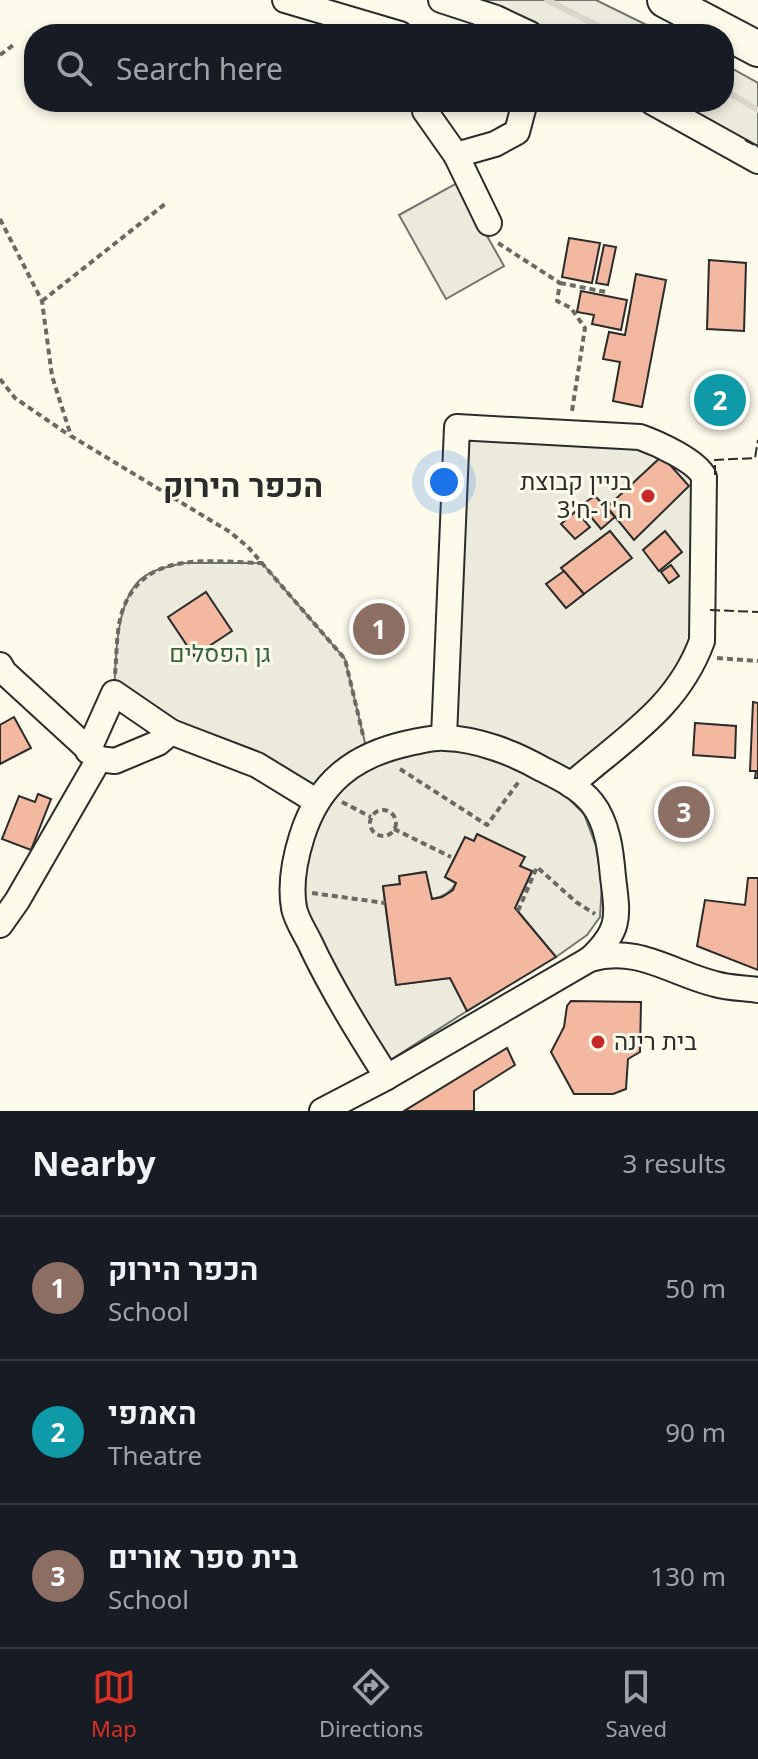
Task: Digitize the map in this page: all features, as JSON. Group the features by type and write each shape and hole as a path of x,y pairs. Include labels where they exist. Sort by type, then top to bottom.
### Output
{"highway":[{"path":"665,0 711,24"},
{"path":"734,36 758,49"}],"street":[{"path":"285,0 366,24"},
{"path":"441,0 508,24"},
{"path":"426,112 456,155 489,223"},
{"path":"456,155 495,144 517,132 522,112"},
{"path":"670,112 758,161"},
{"path":"444,737 457,427 640,437 667,447 676,456 694,463 704,477 703,627 696,656 669,700 632,736 571,785"},
{"path":"0,665 94,755 115,761 158,743 171,732"},
{"path":"0,925 25,888 94,755 114,693 171,732 257,765 319,796"},
{"path":"387,1077 313,951 294,910 298,849 307,818 319,796 340,774 365,756 392,747 444,737 515,755 571,785 593,804 607,836 616,902 615,924 607,942 590,959"},
{"path":"322,1111 387,1077 590,959 609,953 647,959 715,984 758,990"}],"path":[{"path":"0,55 16,43"},
{"path":"42,301 165,204"},
{"path":"0,219 42,301 52,376 71,436"},
{"path":"489,223 497,243 560,283 606,292"},
{"path":"560,283 557,301 571,308 585,328 568,433"},
{"path":"0,379 15,398 71,436 230,532 262,563 345,659"},
{"path":"114,693 122,613 137,582 156,569 183,563 262,563"},
{"path":"696,656 758,661"},
{"path":"487,825 532,763"},
{"path":"319,796 371,817"},
{"path":"381,810 389,811 396,821 394,829 386,835 376,834 371,828 371,817 381,810"},
{"path":"394,829 451,857"},
{"path":"518,911 537,867 576,902 600,917"},
{"path":"293,890 385,903"}],"green space":[{"path":"473,0 596,0 645,24 530,24 503,10"},
{"path":"734,70 758,83 758,147 693,112 734,112"},
{"path":"457,434 587,439 698,456 695,637 675,685 567,776 448,734"},
{"name":"גן הפסלים","path":"183,563 262,563 345,659 366,747 322,792 114,693 118,635 130,594 147,575"},
{"path":"464,747 546,776 584,814 596,846 602,884 600,917 587,935 556,957 515,908 532,872 465,837 445,877 456,883 446,894 432,899 425,872 399,876 400,884 383,887 396,985 450,978 467,1011 384,1064 327,965 309,924 302,888 309,848 325,808 349,775 362,764 398,751"}],"shaded area":[{"path":"457,183 504,266 446,299 399,215"}],"building":[{"path":"569,238 600,243 592,283 562,277"},
{"path":"604,245 616,247 608,285 596,283"},
{"path":"709,260 746,263 744,331 707,329"},
{"path":"636,274 666,280 642,407 613,401 620,362 603,359 609,332 625,335"},
{"path":"581,291 627,300 621,330 592,324 594,315 577,312"},
{"name":"בניין קבוצת ח'1-ח'3","path":"662,456 689,486 634,540 607,507"},
{"path":"595,496 615,517 601,529 581,505"},
{"path":"576,511 590,527 575,539 561,524"},
{"path":"610,531 632,558 584,594 561,568"},
{"path":"665,531 682,552 659,571 643,550"},
{"path":"671,565 679,576 669,583 661,572"},
{"path":"564,571 584,594 566,608 546,584"},
{"path":"206,592 232,631 194,656 168,617"},
{"path":"753,702 758,703 758,778 755,778 756,771 750,771"},
{"path":"14,717 31,748 0,764 0,725"},
{"path":"695,723 736,726 735,758 693,755"},
{"path":"38,794 51,799 31,850 2,839 19,796 35,802"},
{"path":"477,834 525,857 520,866 532,871 515,908 556,957 467,1011 450,978 396,985 383,886 400,884 399,876 426,872 432,899 442,897 453,890 456,883 445,877 465,837 474,841"},
{"path":"748,878 758,878 758,970 697,946 705,900 745,905"},
{"name":"בית רינה","path":"571,1001 641,1002 640,1052 628,1059 626,1089 613,1094 574,1094 551,1052 564,1027 567,1006"},
{"path":"507,1048 515,1065 474,1091 474,1111 404,1111"}],"waterway":[{"path":"547,0 594,24"},
{"path":"734,96 758,110"}],"fence":[{"path":"745,140 758,147"},
{"path":"715,475 715,460 755,458 758,440"},
{"path":"710,610 758,612"}],"place":[{"name":"האמפי","path":"720,400"},
{"name":"בניין קבוצת ח'1-ח'3","path":"648,496"},
{"name":"הכפר הירוק","path":"379,629"},
{"name":"בית ספר אורים","path":"684,812"},
{"name":"בית רינה","path":"598,1042"}],"district":[{"name":"הכפר הירוק","path":"243,486"}]}
